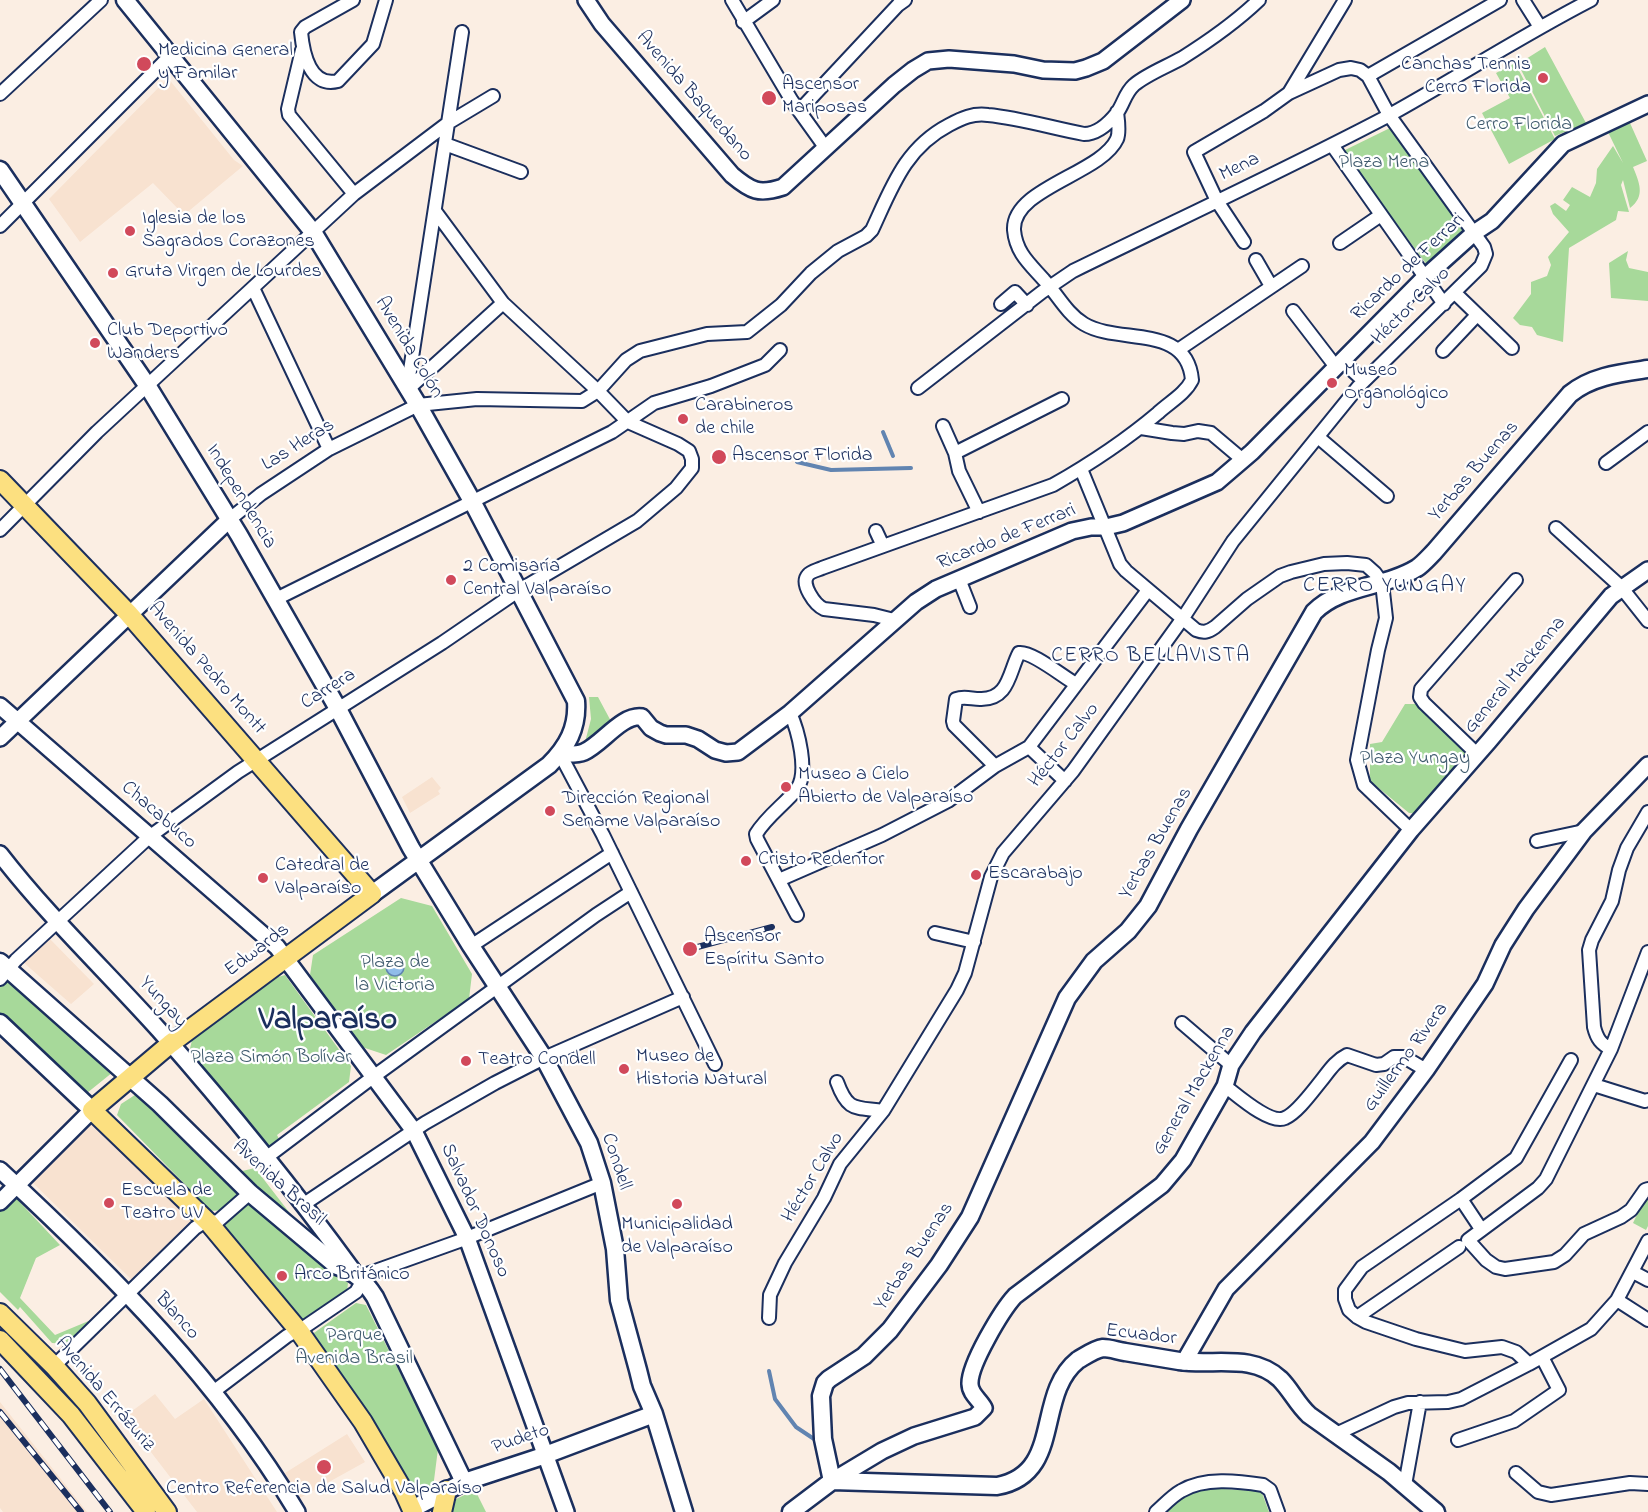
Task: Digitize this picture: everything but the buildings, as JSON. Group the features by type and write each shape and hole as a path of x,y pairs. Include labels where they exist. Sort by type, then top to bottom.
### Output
{"main road":[{"name":"Avenida Colón","path":"125,0 314,232 418,405 472,501 576,701 577,712 574,725 567,745 560,754"},
{"name":"Independencia","path":"0,170 147,385 230,519 337,707 418,861"},
{"name":"Yerbas Buenas","path":"832,1481 823,1439 821,1396 825,1383 864,1356 883,1338 950,1250 970,1217 1067,998 1094,960 1128,931 1148,906 1314,612 1323,603 1337,596 1382,583 1419,567 1581,384 1595,379 1648,369"},
{"name":"Avenida Pedro Montt","path":"0,480 128,613 372,894"},
{"name":"Edwards","path":"92,1110 170,1044 549,765 560,754"},
{"name":"Condell","path":"418,861 544,1058 589,1143 602,1183 615,1249 619,1300 642,1386 654,1414 684,1512"},
{"name":"Avenida Brasil","path":"3,970 131,1077 250,1192 336,1266 358,1276"},
{"path":"0,1023 209,1222 299,1331 363,1422 410,1511"},
{"path":"358,1276 375,1297 464,1482"},
{"name":"Avenida Errázuriz","path":"0,1313 54,1366 117,1441 167,1512"},
{"name":"Avenida Errázuriz","path":"0,1340 71,1415 146,1512"},
{"name":"Ecuador","path":"832,1481 997,1486 1020,1477 1036,1462 1039,1456 1060,1381 1066,1372 1083,1357 1102,1348 1184,1362 1258,1365 1280,1380 1300,1406 1405,1485 1436,1512"},
{"name":"Pudeto","path":"410,1511 464,1482 654,1414"},
{"path":"790,1512 832,1481"},
{"path":"442,1512 447,1490"}],"street":[{"path":"0,94 101,0"},
{"path":"353,0 305,27 301,32 307,66 324,81 330,83 338,81 374,45 386,0"},
{"name":"Avenida Baquedano","path":"586,0 602,24 732,175 755,191 767,192 783,187 894,85 928,61 949,59 1014,64 1043,70 1075,71 1103,61 1182,0"},
{"path":"732,0 743,22 799,111 825,147"},
{"path":"743,22 773,0"},
{"path":"598,391 626,360 640,351 707,334 747,332 782,305 811,273 838,251 866,236 872,230 903,165 916,149 941,129 967,116 987,115 1091,134 1118,112 1128,90 1139,81 1169,66 1220,33 1260,0"},
{"path":"1289,93 1345,0"},
{"path":"1368,76 1500,0"},
{"path":"1523,0 1540,27"},
{"name":"Mena","path":"918,388 1050,286 1073,271 1332,145 1591,0"},
{"path":"799,111 899,2"},
{"path":"407,390 462,32"},
{"path":"303,46 288,109 289,115 354,194"},
{"path":"0,226 170,56"},
{"path":"1244,242 1217,201 1194,152 1264,111 1289,93 1339,70 1351,68 1360,70 1368,76 1389,115 1474,233"},
{"path":"0,530 97,432 354,194 448,123 493,96"},
{"name":"Ricardo de Ferrari","path":"560,754 581,753 588,750 636,716 642,717 651,728 660,733 686,735 715,750 726,753 738,752 790,713 801,695 936,589 1072,531 1091,526 1106,527 1124,523 1217,482 1243,460 1424,278 1492,220 1563,144 1648,104"},
{"path":"894,620 847,610 824,609 813,601 806,580 807,575 1053,485 1141,428 1183,392 1192,380 1191,368 1178,350 1165,342 1137,336 1111,335 1082,323 1019,252 1014,231 1015,219 1025,206 1044,190 1093,163 1109,151 1118,138 1118,112"},
{"path":"445,144 521,171"},
{"path":"1332,145 1444,304"},
{"path":"435,212 502,303 598,391 628,422"},
{"path":"1340,243 1381,215"},
{"name":"Héctor Calvo","path":"769,1318 770,1295 785,1263 824,1198 840,1164 883,1111 957,990 965,973 987,889 995,867 1009,845 1065,781 1183,618 1233,541 1364,381 1481,266 1486,254 1474,233"},
{"path":"1256,260 1271,286"},
{"path":"1178,350 1302,266"},
{"path":"253,288 329,449"},
{"path":"1001,304 1015,292 1027,305"},
{"path":"1455,293 1512,348"},
{"path":"407,390 502,303"},
{"path":"1293,311 1339,364 1364,381"},
{"path":"1443,351 1478,315"},
{"path":"276,599 628,422 654,403 711,386 765,365 780,350"},
{"name":"Las Heras","path":"0,738 128,613 230,519 261,494 329,449 418,405 477,399 582,401 598,391"},
{"path":"955,453 1062,399"},
{"name":"Carrera","path":"3,970 59,922 108,873 149,837 255,759 442,643 518,591 637,521 676,488 692,468 689,451 628,422"},
{"path":"943,426 955,453 959,471 978,512"},
{"path":"1141,428 1184,434 1198,431 1211,433 1243,460"},
{"path":"1606,463 1648,432"},
{"path":"1318,437 1386,496"},
{"path":"1081,469 1120,564 1196,630 1210,631 1247,599 1280,576 1302,568 1324,564 1366,565 1376,573 1382,583 1386,618 1357,760 1364,785 1411,830"},
{"path":"1556,528 1621,587 1648,621"},
{"path":"876,531 883,546"},
{"name":"General Mackenna","path":"832,1481 892,1446 914,1436 975,1417 980,1413 984,1408 969,1386 971,1375 995,1322 1006,1306 1021,1291 1162,1185 1183,1160 1225,1086 1232,1065 1253,1032 1411,830 1611,596 1648,570"},
{"path":"959,579 970,608"},
{"path":"1477,754 1424,703 1420,697 1421,689 1516,580"},
{"path":"778,880 882,835 948,801 995,766 1029,747 1148,590"},
{"path":"995,766 954,725 956,699 960,697 982,699 998,695 1011,677 1019,653 1023,652 1037,658 1076,684"},
{"name":"Chacabuco","path":"0,706 277,947 286,958"},
{"path":"790,713 798,734 802,759 801,779 797,788 767,818 756,834 797,915"},
{"path":"1029,747 1065,781"},
{"path":"560,754 612,853 715,1064"},
{"name":"Guillermo Rivera","path":"1184,1362 1226,1289 1372,1142 1426,1070 1485,984 1503,945 1526,909 1584,831 1648,765"},
{"path":"1611,1049 1596,1037 1589,950 1612,901 1627,848 1648,812"},
{"path":"1537,841 1584,831"},
{"path":"471,946 612,853"},
{"name":"Yungay","path":"0,854 170,1044 267,1157 358,1276"},
{"path":"267,1157 373,1077 631,892"},
{"path":"935,933 974,942"},
{"path":"1357,1317 1463,1243 1538,1188 1546,1179 1611,1049 1648,952"},
{"name":"Salvador Donoso","path":"286,958 414,1131 467,1238 566,1512"},
{"path":"304,1204 460,1103 544,1058 683,997"},
{"path":"1182,1023 1232,1065"},
{"path":"1225,1086 1266,1116 1275,1119 1285,1118 1306,1100 1338,1060 1347,1055 1376,1065 1384,1064 1394,1057 1404,1057 1426,1070"},
{"path":"1529,1364 1516,1352 1502,1347 1465,1351 1380,1328 1357,1317 1349,1310 1344,1299 1345,1290 1362,1267 1516,1158 1571,1060"},
{"path":"837,1082 847,1104 883,1111"},
{"path":"1594,1085 1648,1100"},
{"name":"Edwards","path":"0,1202 92,1110"},
{"name":"Blanco","path":"0,1170 126,1294 213,1392 282,1486 297,1512"},
{"path":"213,1392 287,1336 299,1331 356,1292 358,1276 367,1275 467,1238 602,1183"},
{"path":"1463,1243 1496,1267 1505,1269 1554,1262 1565,1255 1584,1234 1631,1210 1648,1189"},
{"path":"54,1366 195,1228 218,1221 250,1192"},
{"path":"1461,1199 1481,1229"},
{"path":"1336,1434 1394,1407 1420,1402 1448,1402 1461,1399 1591,1329 1617,1300 1648,1241"},
{"path":"1633,1272 1648,1280"},
{"path":"1617,1300 1648,1320"},
{"path":"1458,1440 1514,1421 1559,1390 1542,1357"},
{"path":"1405,1485 1420,1402"},
{"path":"1516,1473 1538,1492 1551,1495 1630,1484 1648,1484"},
{"path":"1156,1512 1179,1492 1208,1482 1263,1485 1270,1490 1278,1512"}],"shaded area":[{"path":"168,78 234,160 243,166 184,215 153,183 80,242 49,199"},
{"path":"432,777 441,788 438,791 440,794 410,813 402,797"},
{"path":"49,938 94,984 71,1004 23,962"},
{"path":"91,1121 191,1221 132,1280 32,1182"},
{"path":"155,1394 175,1419 204,1399 277,1512 197,1512 124,1417"},
{"path":"0,1402 87,1512 3,1512 0,1508"},
{"name":"Centro Referencia de Salud Valparaíso","path":"347,1434 365,1462 300,1498 285,1473"}],"green space":[{"name":"Canchas Tennis Cerro Florida","path":"1545,47 1586,123 1555,136 1518,64"},
{"name":"Cerro Florida","path":"1515,63 1555,139 1509,164 1482,113 1510,98 1496,73"},
{"path":"1630,123 1647,161 1633,167 1640,189 1638,199 1630,208 1623,180 1621,185 1629,212 1618,211 1616,220 1569,248 1563,342 1537,335 1532,327 1520,325 1513,318 1531,294 1531,282 1547,276 1551,265 1548,257 1569,232 1553,214 1550,206 1555,203 1566,211 1570,205 1563,200 1572,187 1590,197 1596,183 1597,169 1613,146 1623,163 1608,132"},
{"name":"Plaza Mena","path":"1390,128 1465,233 1431,266 1427,265 1343,151"},
{"path":"1628,251 1626,260 1629,268 1648,272 1648,301 1611,298 1609,263"},
{"path":"589,697 598,697 613,725 583,750 591,719"},
{"name":"Plaza Yungay","path":"1405,704 1419,704 1465,749 1466,757 1422,814 1409,813 1370,781 1370,744 1382,742"},
{"name":"Plaza de la Victoria","path":"401,898 432,906 472,974 469,999 386,1055 362,1047 310,975 313,955"},
{"name":"Plaza Simón Bolívar","path":"285,975 351,1066 349,1082 277,1135 280,1141 271,1147 262,1143 191,1062 189,1053 192,1040 278,977"},
{"path":"4,980 9,981 113,1072 87,1093 82,1093 0,1019 0,986"},
{"path":"138,1093 237,1190 237,1197 228,1205 214,1211 210,1210 117,1115 121,1104"},
{"path":"255,1168 299,1225 238,1172"},
{"path":"14,1196 60,1245 36,1258 20,1298 55,1335 91,1320 69,1344 52,1343 20,1307 18,1310 0,1292 0,1211"},
{"path":"1646,1196 1648,1197 1648,1226 1646,1230 1633,1223"},
{"name":"Parque Avenida Brasil","path":"243,1205 250,1205 348,1283 347,1292 307,1321 299,1321 220,1228 222,1223"},
{"name":"Parque Avenida Brasil","path":"356,1303 366,1305 438,1449 433,1488 420,1495 410,1486 311,1335"},
{"path":"0,1323 73,1402 158,1512 155,1512 45,1376 0,1328"},
{"path":"1207,1488 1257,1491 1262,1493 1269,1512 1164,1512 1183,1496"},
{"path":"475,1490 486,1512 452,1512 456,1499"}],"water":[{"path":"395,958 401,961 404,967 401,973 395,976 389,973 386,967 389,961"}],"waterway":[{"path":"883,432 893,456"},
{"path":"797,462 831,470 911,468"},
{"path":"769,1371 775,1399 796,1427 817,1441"}],"railway":[{"path":"690,949 772,927"},
{"path":"0,1369 110,1512"},
{"path":"0,1412 81,1512"}],"place":[{"name":"Medicina General y Familar","path":"144,64"},
{"name":"Canchas Tennis Cerro Florida","path":"1543,78"},
{"name":"Ascensor Mariposas","path":"769,98"},
{"name":"Iglesia de los Sagrados Corazones","path":"130,231"},
{"name":"Gruta Virgen de Lourdes","path":"113,273"},
{"name":"Club Deportivo Wanders","path":"95,343"},
{"name":"Museo Organológico","path":"1332,383"},
{"name":"Carabineros de chile","path":"683,419"},
{"name":"Ascensor Florida","path":"719,457"},
{"name":"2 Comisaría Central Valparaíso","path":"451,580"},
{"name":"Museo a Cielo Abierto de Valparaíso","path":"786,787"},
{"name":"Dirección Regional Sename Valparaíso","path":"550,811"},
{"name":"Cristo Redentor","path":"746,861"},
{"name":"Escarabajo","path":"976,875"},
{"name":"Catedral de Valparaíso","path":"263,878"},
{"name":"Ascensor Espíritu Santo","path":"690,949"},
{"name":"Teatro Condell","path":"466,1061"},
{"name":"Museo de Historia Natural","path":"624,1069"},
{"name":"Escuela de Teatro UV","path":"109,1203"},
{"name":"Municipalidad de Valparaíso","path":"677,1204"},
{"name":"Arco Británico","path":"282,1276"},
{"name":"Centro Referencia de Salud Valparaíso","path":"324,1467"}],"district":[{"name":"CERRO YUNGAY","path":"1385,587"},
{"name":"CERRO BELLAVISTA","path":"1151,658"},
{"name":"Valparaíso","path":"328,1023"}]}
